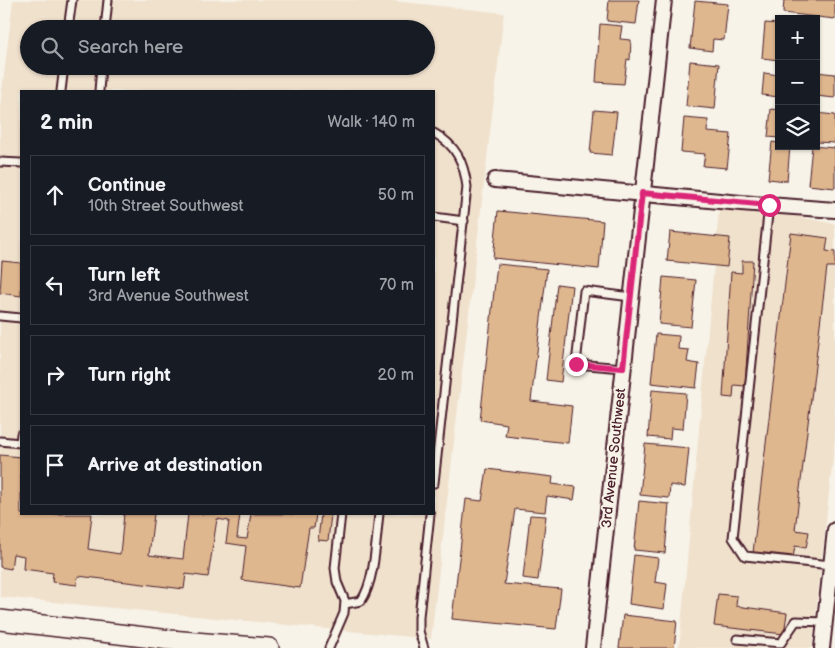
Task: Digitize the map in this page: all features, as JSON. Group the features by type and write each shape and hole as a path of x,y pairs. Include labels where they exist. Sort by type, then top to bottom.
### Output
{"main road":[{"path":"0,620 170,644 269,648"}],"street":[{"name":"3rd Avenue Southwest","path":"593,648 664,0"},
{"path":"495,180 835,210"},
{"path":"822,648 835,530"}],"lane":[{"path":"69,20 72,0"},
{"path":"106,20 108,0"},
{"path":"61,90 63,75"},
{"path":"99,90 100,75"},
{"path":"435,134 449,142 460,158 467,186 435,474"},
{"path":"0,162 20,163"},
{"path":"769,205 733,538 745,556 831,565"},
{"path":"435,217 464,221"},
{"path":"623,368 576,364 584,292 631,297"},
{"path":"0,316 20,318"},
{"path":"0,441 20,443"},
{"path":"329,648 344,613 345,604 337,582 335,568 341,515"},
{"path":"345,604 361,601 367,593 379,515"},
{"path":"424,648 419,631 418,617 430,515"},
{"path":"737,639 781,643 796,621 825,622"}],"shaded area":[{"path":"13,0 385,0 504,13 431,639 0,597 0,107"},
{"path":"719,210 791,215 835,224 835,439 812,648 679,648"}],"building":[{"path":"609,0 639,0 636,24 607,21"},
{"path":"784,0 835,0 835,19 820,17 820,15 783,13"},
{"path":"695,1 728,4 724,40 713,39 712,51 690,48"},
{"path":"765,23 775,24 775,60 762,58"},
{"path":"600,24 622,26 620,39 631,40 630,60 627,59 624,84 596,82"},
{"path":"690,61 719,64 715,109 686,106"},
{"path":"820,72 835,74 835,98 820,96"},
{"path":"764,73 775,74 775,97 762,95"},
{"path":"771,109 775,110 775,138 768,137"},
{"path":"594,110 617,112 612,155 590,153"},
{"path":"820,113 835,115 835,143 820,142"},
{"path":"684,118 708,120 707,132 731,134 727,168 703,166 705,154 681,152"},
{"path":"772,142 775,142 775,150 790,150 787,181 768,179"},
{"path":"820,147 835,148 835,188 808,185 812,150 820,150"},
{"path":"498,211 603,221 599,269 493,258"},
{"path":"670,232 730,238 727,267 667,261"},
{"path":"791,233 828,238 826,251 835,252 835,267 827,267 795,530 809,532 806,548 795,546 793,558 753,553"},
{"path":"2,261 20,263 20,296 0,293"},
{"path":"742,261 753,261 745,386 734,385 733,398 723,397 731,272 742,273"},
{"path":"497,264 547,269 531,401 572,406 568,443 505,436 507,424 480,420"},
{"path":"663,277 696,280 691,327 659,324"},
{"path":"557,284 572,286 561,382 546,380"},
{"path":"656,334 679,336 678,349 689,350 687,362 699,364 696,388 651,383"},
{"path":"652,390 686,393 683,429 671,428 670,439 648,437"},
{"path":"645,444 689,448 685,487 670,485 669,498 640,495"},
{"path":"0,455 20,457 20,515 92,515 88,549 120,554 124,515 154,515 149,555 183,559 188,515 240,515 237,538 247,539 251,515 316,515 314,528 309,528 300,588 242,580 246,546 226,543 229,521 217,519 208,577 186,574 184,589 78,576 77,585 52,582 53,573 23,569 24,556 13,554 11,569 0,567"},
{"path":"487,469 553,477 552,484 576,487 574,500 547,496 545,512 515,509 504,584 561,589 556,629 452,619 466,499 482,501"},
{"path":"639,501 669,504 665,553 634,550"},
{"path":"321,515 331,515 328,541 318,540"},
{"path":"530,515 546,516 538,580 523,578"},
{"path":"634,555 658,558 655,582 667,584 664,609 629,604"},
{"path":"718,594 737,596 736,606 787,613 784,634 714,626"},
{"path":"623,615 677,621 674,648 619,648"}],"route":[{"path":"576,364 623,368 642,193 769,205"}]}
